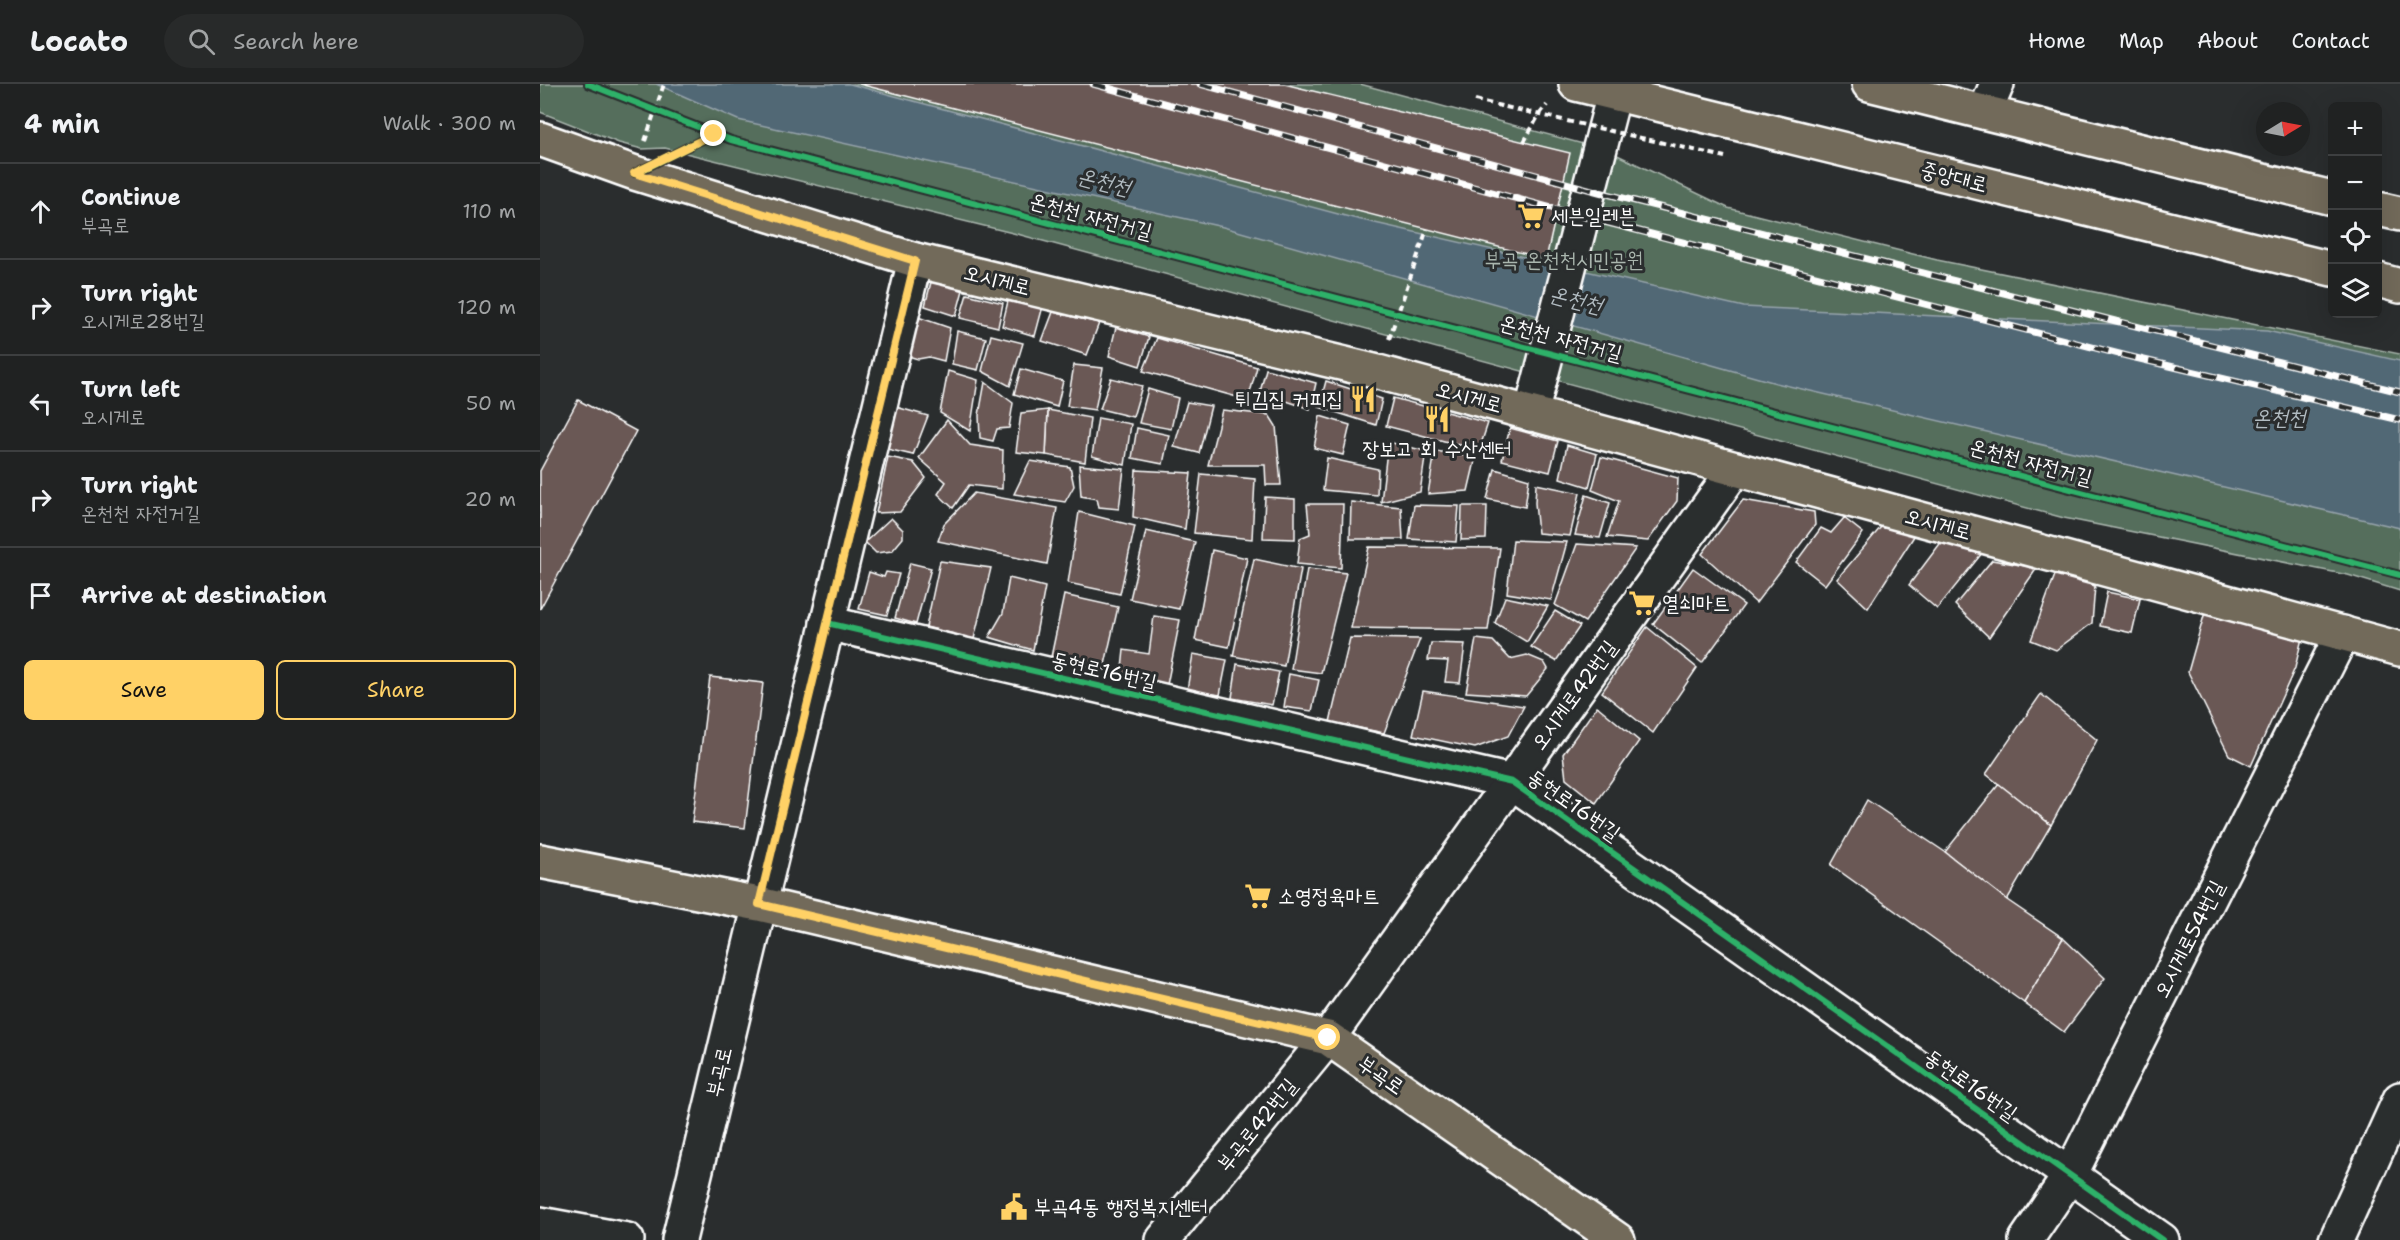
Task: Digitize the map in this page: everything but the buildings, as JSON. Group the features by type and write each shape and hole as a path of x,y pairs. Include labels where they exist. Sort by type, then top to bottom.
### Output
{"main road":[{"path":"1869,84 1991,98 2328,197"},
{"name":"중앙대로","path":"1564,92 1614,94 2328,268"},
{"name":"오시게로","path":"540,140 634,173 915,261 1378,372 2400,650"},
{"path":"2382,210 2400,214"},
{"path":"2382,281 2400,286"},
{"name":"부곡로","path":"540,861 759,904 1328,1038 1618,1240"}],"street":[{"path":"1532,414 1614,94"},
{"path":"759,904 915,261"},
{"name":"오시게로42번길","path":"1328,1038 1736,469"},
{"name":"동현로16번길","path":"827,623 1512,782 2162,1240"},
{"name":"오시게로54번길","path":"2026,1240 2070,1174 2343,633"},
{"name":"부곡로","path":"679,1240 759,904"},
{"name":"부곡로42번길","path":"1163,1240 1328,1038"},
{"path":"2336,1240 2400,1099"},
{"path":"540,1224 627,1240"}],"path":[{"path":"634,173 664,84"},
{"path":"1524,142 1539,115 1564,92"},
{"path":"1475,100 1725,157"},
{"path":"651,109 662,113"},
{"path":"1378,372 1427,229"},
{"path":"1387,310 1410,316"}],"green space":[{"name":"부곡 온천천시민공원","path":"540,84 1360,84 1609,151 1728,208 1937,260 2400,354 2400,591 2348,575 2064,518 1021,235 665,148 642,149 619,143 540,112"}],"water":[{"name":"온천천","path":"656,84 850,84 1353,218 1744,307 2267,331 2400,361 2400,528 1776,383 1223,227 738,120"}],"railway":[{"path":"1093,84 1581,216 2127,356 2400,420"},
{"path":"1200,84 1599,192 2400,392"}],"cycle path":[{"name":"온천천 자전거길","path":"588,84 731,140 2400,575"},
{"path":"635,173 714,134"},
{"path":"827,623 1512,782 2162,1240"}],"place":[{"name":"세븐일레븐","path":"1531,216"},
{"name":"튀김집 커피집","path":"1363,399"},
{"name":"장보고 회 수산센터","path":"1437,419"},
{"name":"열쇠마트","path":"1642,603"},
{"name":"소영정육마트","path":"1258,896"},
{"name":"부곡4동 행정복지센터","path":"1014,1207"}],"route":[{"path":"714,134 634,173 915,261 759,904 1328,1038"}]}
